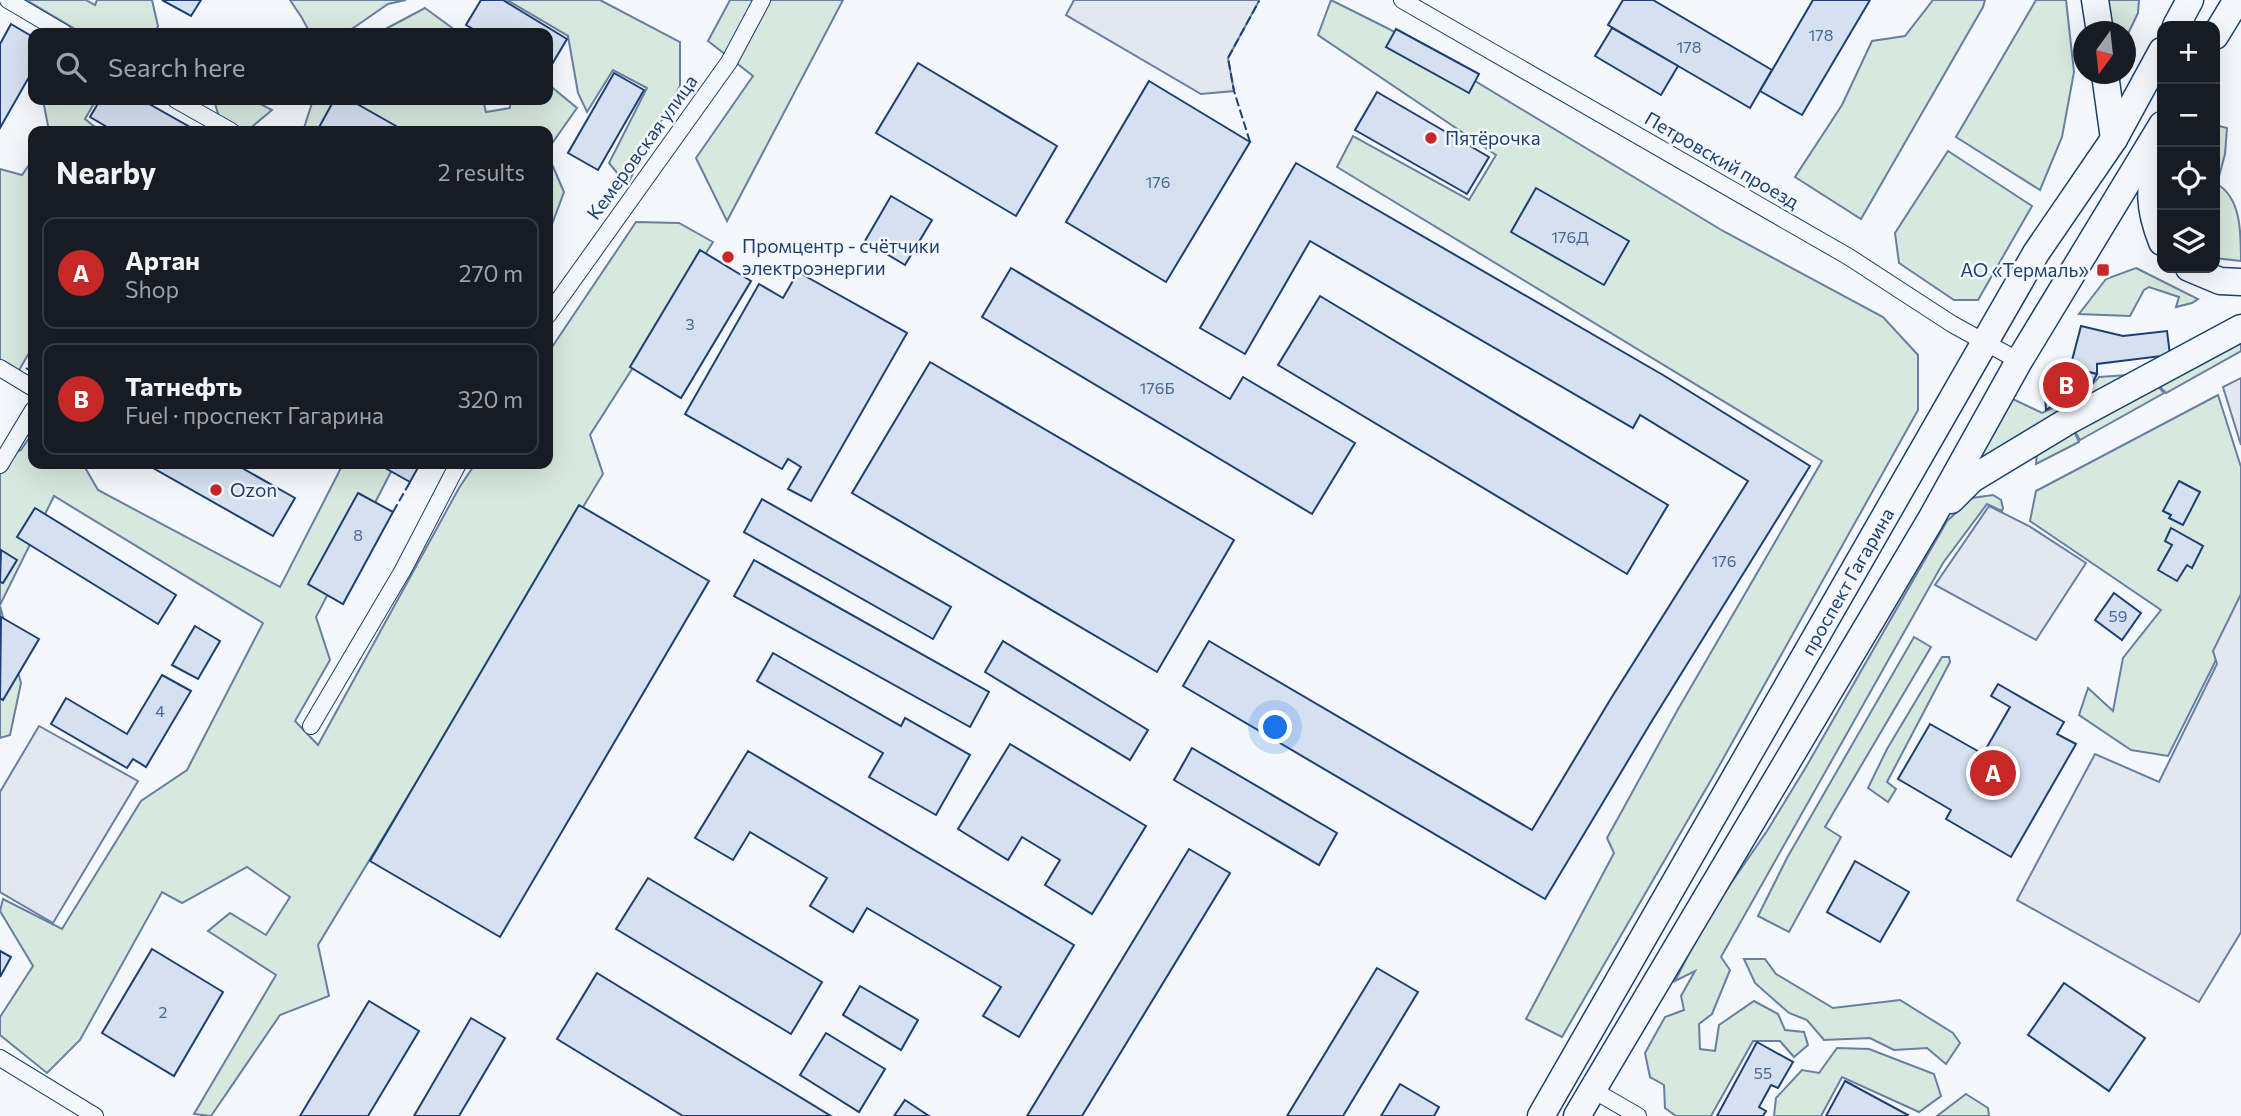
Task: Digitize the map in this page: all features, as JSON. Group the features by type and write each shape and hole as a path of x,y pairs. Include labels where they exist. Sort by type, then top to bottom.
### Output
{"main road":[{"path":"2095,0 2098,21"},
{"path":"2179,21 2190,0"},
{"path":"2220,28 2237,0"},
{"name":"проспект Гагарина","path":"1541,1116 2036,253 2114,139 2157,60"},
{"path":"2106,84 2114,139"},
{"name":"проспект Гагарина","path":"1577,1116 1930,522 2019,361 2157,135"},
{"path":"2157,229 2150,195 2158,147"},
{"path":"2201,273 2220,281 2241,282"},
{"path":"1930,522 1972,479 2068,421 2241,328"}],"street":[{"path":"8,0 56,28"},
{"name":"Кемеровская улица","path":"553,306 729,62 762,0"},
{"name":"Петровский проезд","path":"1402,0 1849,257 1952,324 2019,361"},
{"path":"185,105 222,126"},
{"path":"0,368 28,385"},
{"path":"0,465 28,418"},
{"path":"311,726 403,570 455,469"},
{"path":"0,1058 95,1116"},
{"path":"1592,1090 1638,1116"}],"shaded area":[{"path":"26,0 86,0 95,5 97,0 152,0 158,26 157,28 74,28"},
{"path":"290,0 406,0 388,4 353,28 307,28"},
{"path":"507,0 600,0 680,42 680,86 627,185 609,163 647,88 613,70 587,112 578,93 568,36"},
{"path":"730,0 843,0 727,221 696,158 753,76 708,41"},
{"path":"1074,0 1259,1 1228,58 1234,91 1201,94 1066,15"},
{"path":"1331,0 1389,29 1723,231 1883,317 1918,355 1918,410 1714,775 1562,1037 1526,1019 1614,853 1607,838 1677,711 1822,461 1337,167 1353,136 1469,200 1496,155 1318,35"},
{"path":"1933,0 1985,0 1861,219 1795,177 1842,105 1872,41 1905,36"},
{"path":"2036,0 2066,0 2073,77 2062,137 2040,190 1956,137"},
{"path":"2107,0 2139,0 2134,21 2109,21"},
{"path":"425,8 452,28 387,28"},
{"path":"553,88 577,108 553,142 553,126 305,126 311,105 484,105 486,112 510,108 510,105 553,105"},
{"path":"44,105 93,105 85,119 94,126 48,126"},
{"path":"215,105 262,105 272,110 253,126 222,126"},
{"path":"2220,126 2227,128 2220,173"},
{"path":"1948,151 2032,206 1978,300 1954,300 1899,263 1895,233"},
{"path":"28,166 28,355 18,372 0,375 0,169 22,175"},
{"path":"553,167 564,192 553,222"},
{"path":"2220,186 2231,198 2238,217 2241,261 2220,259"},
{"path":"636,222 679,223 713,242 590,435 603,474 318,945 329,996 280,1015 211,1116 194,1114 276,975 208,931 230,913 266,935 290,897 247,867 182,903 162,892 80,1040 47,1073 0,1035 0,1017 33,966 0,911 3,899 62,929 141,801 187,770 263,623 54,496 0,605 0,459 21,450 28,440 28,469 86,469 98,490 280,587 340,469 392,469 316,617 330,660 295,721 318,745 472,469 553,469 553,346"},
{"path":"2136,268 2198,299 2176,307 2179,297 2149,287 2144,290 2130,316 2079,314 2106,279"},
{"path":"2241,341 2241,351 2166,393 2159,386"},
{"path":"2128,375 1970,469 2011,398 2042,413 2059,405 2065,407 2099,377"},
{"path":"2241,378 2241,445 2223,387"},
{"path":"2158,386 2164,393 2080,440 2074,430"},
{"path":"2218,395 2241,467 2241,595 2214,664 2168,756 2131,750 2079,715 2088,688 2113,711 2123,658 2161,610 2030,521 2036,491"},
{"path":"2074,431 2079,442 2036,464 2037,452"},
{"path":"1993,495 2001,500 2002,511 1987,504 1943,563 1721,957 1730,970 1712,1014 1699,1024 1700,1049 1715,1051 1719,1025 1754,1001 1778,1014 1785,1030 1804,1032 1808,1045 1794,1057 1780,1041 1753,1041 1711,1116 1676,1116 1665,1108 1664,1085 1650,1077 1645,1053 1665,1017 1684,1010 1681,996 1695,971 1675,981 1707,918 1767,831 1806,767 1947,521 1972,498"},
{"path":"1989,506 2029,526 2086,563 2036,640 1935,585"},
{"path":"2241,594 2241,932 2199,1002 2017,900 2095,754 2159,782 2217,664 2213,651"},
{"path":"0,606 21,683 10,735 0,738"},
{"path":"1914,637 1931,647 1825,827 1841,837 1789,932 1758,916 1787,858"},
{"path":"1942,657 1949,657 1950,662 1887,782 1896,789 1888,802 1868,788 1887,749"},
{"path":"39,726 138,781 53,923 0,892 0,792"},
{"path":"1744,959 1765,959 1776,974 1833,1008 1900,1000 1953,1033 1960,1043 1946,1064 1927,1048 1894,1050 1870,1038 1824,1040 1807,1020 1789,1013 1755,983"},
{"path":"1837,1048 1869,1049 1934,1074 1941,1096 1919,1112 1842,1077 1821,1116 1774,1116 1776,1098 1802,1070 1819,1073"},
{"path":"1966,1094 1988,1108 1989,1116 1937,1116"}],"building":[{"path":"162,0 201,0 191,16"},
{"path":"481,0 503,0 549,28 471,28 466,25"},
{"path":"1623,0 1653,0 1772,70 1750,108 1608,25"},
{"path":"1813,0 1870,0 1802,115 1760,91"},
{"path":"11,24 28,34 28,79 0,128 0,44"},
{"path":"1612,28 1678,66 1661,95 1595,56"},
{"path":"1396,29 1479,74 1469,93 1386,47"},
{"path":"553,30 567,39 553,63"},
{"path":"918,63 1057,146 1016,216 876,133"},
{"path":"614,73 644,90 598,170 568,153"},
{"path":"1149,81 1250,142 1166,282 1066,222"},
{"path":"1377,92 1489,157 1467,194 1355,130"},
{"path":"97,105 151,105 188,126 105,126 90,117"},
{"path":"331,105 359,105 396,126 320,126"},
{"path":"1296,163 1663,375 1810,466 1545,899 1183,686 1209,641 1532,830 1748,481 1640,415 1633,428 1310,241 1245,354 1200,328"},
{"path":"1536,188 1629,241 1604,285 1511,232"},
{"path":"891,196 932,220 905,265 865,241"},
{"path":"700,250 751,281 681,398 630,367"},
{"path":"1011,268 1230,399 1243,377 1355,443 1312,514 982,317"},
{"path":"798,272 907,333 811,501 788,489 801,467 788,459 782,469 685,414 759,284 783,298"},
{"path":"1320,296 1668,505 1627,574 1278,365"},
{"path":"2081,326 2123,336 2167,331 2170,355 2097,364 2097,374 2070,368"},
{"path":"930,362 1234,540 1157,672 852,493"},
{"path":"2070,368 2097,374 2092,384 2069,398 2064,405 2058,402 2046,410 2045,395 2054,378 2065,383"},
{"path":"155,469 244,469 295,498 273,536"},
{"path":"387,469 417,469 410,482"},
{"path":"2179,481 2200,492 2183,525 2169,518 2171,515 2163,511"},
{"path":"358,493 393,512 343,604 308,584"},
{"path":"762,499 951,607 933,639 744,532"},
{"path":"579,505 709,581 500,937 370,861"},
{"path":"35,508 176,595 158,624 17,537"},
{"path":"2171,528 2203,546 2192,568 2187,565 2177,581 2158,570 2172,545 2165,541"},
{"path":"1,550 17,560 3,583 0,582"},
{"path":"754,560 989,692 970,727 734,596"},
{"path":"2114,593 2141,613 2122,640 2095,620"},
{"path":"1,617 39,639 3,700 0,698"},
{"path":"195,626 220,641 198,679 172,665"},
{"path":"1003,641 1148,730 1130,760 985,672"},
{"path":"773,653 901,726 905,718 970,755 936,815 869,777 883,753 757,681"},
{"path":"162,675 191,691 146,767 133,759 127,768 51,724 66,698 127,734"},
{"path":"1998,684 2064,722 2057,734 2076,744 2011,857 1946,819 1951,810 1898,779 1930,724 1983,754 2010,707 1991,696"},
{"path":"1010,744 1146,826 1092,914 1045,885 1060,860 1022,837 1008,860 958,829"},
{"path":"1192,748 1337,833 1319,865 1174,780"},
{"path":"748,751 1074,945 1019,1037 983,1016 1001,987 867,908 853,932 810,906 827,878 750,832 733,860 695,838"},
{"path":"1189,849 1230,873 1082,1116 1027,1116"},
{"path":"1855,861 1909,892 1880,942 1827,912"},
{"path":"648,878 822,982 791,1034 616,929"},
{"path":"152,949 223,992 174,1076 102,1033"},
{"path":"0,951 11,957 0,977"},
{"path":"1377,968 1418,992 1343,1116 1287,1116"},
{"path":"597,973 831,1116 683,1116 557,1039"},
{"path":"2064,983 2145,1038 2109,1091 2028,1035"},
{"path":"860,986 918,1020 901,1050 843,1015"},
{"path":"369,1001 419,1031 368,1116 300,1116"},
{"path":"471,1018 505,1038 459,1116 414,1116"},
{"path":"826,1033 885,1069 859,1112 800,1075"},
{"path":"1757,1042 1793,1062 1778,1088 1771,1085 1759,1107 1766,1111 1763,1116 1717,1116"},
{"path":"1845,1081 1908,1115 1826,1116"},
{"path":"1400,1084 1439,1107 1434,1116 1381,1116"},
{"path":"905,1100 929,1116 894,1116"}],"fence":[{"path":"1250,142 1234,91 1228,58 1259,1"},
{"path":"393,512 410,482"}],"place":[{"name":"Пятёрочка","path":"1431,138"},
{"name":"Промцентр - счётчики электроэнергии","path":"728,257"},
{"name":"АО «Термаль»","path":"2103,270"},
{"name":"Татнефть","path":"2066,385"},
{"name":"Ozon","path":"216,490"},
{"name":"Артан","path":"1993,773"}]}
